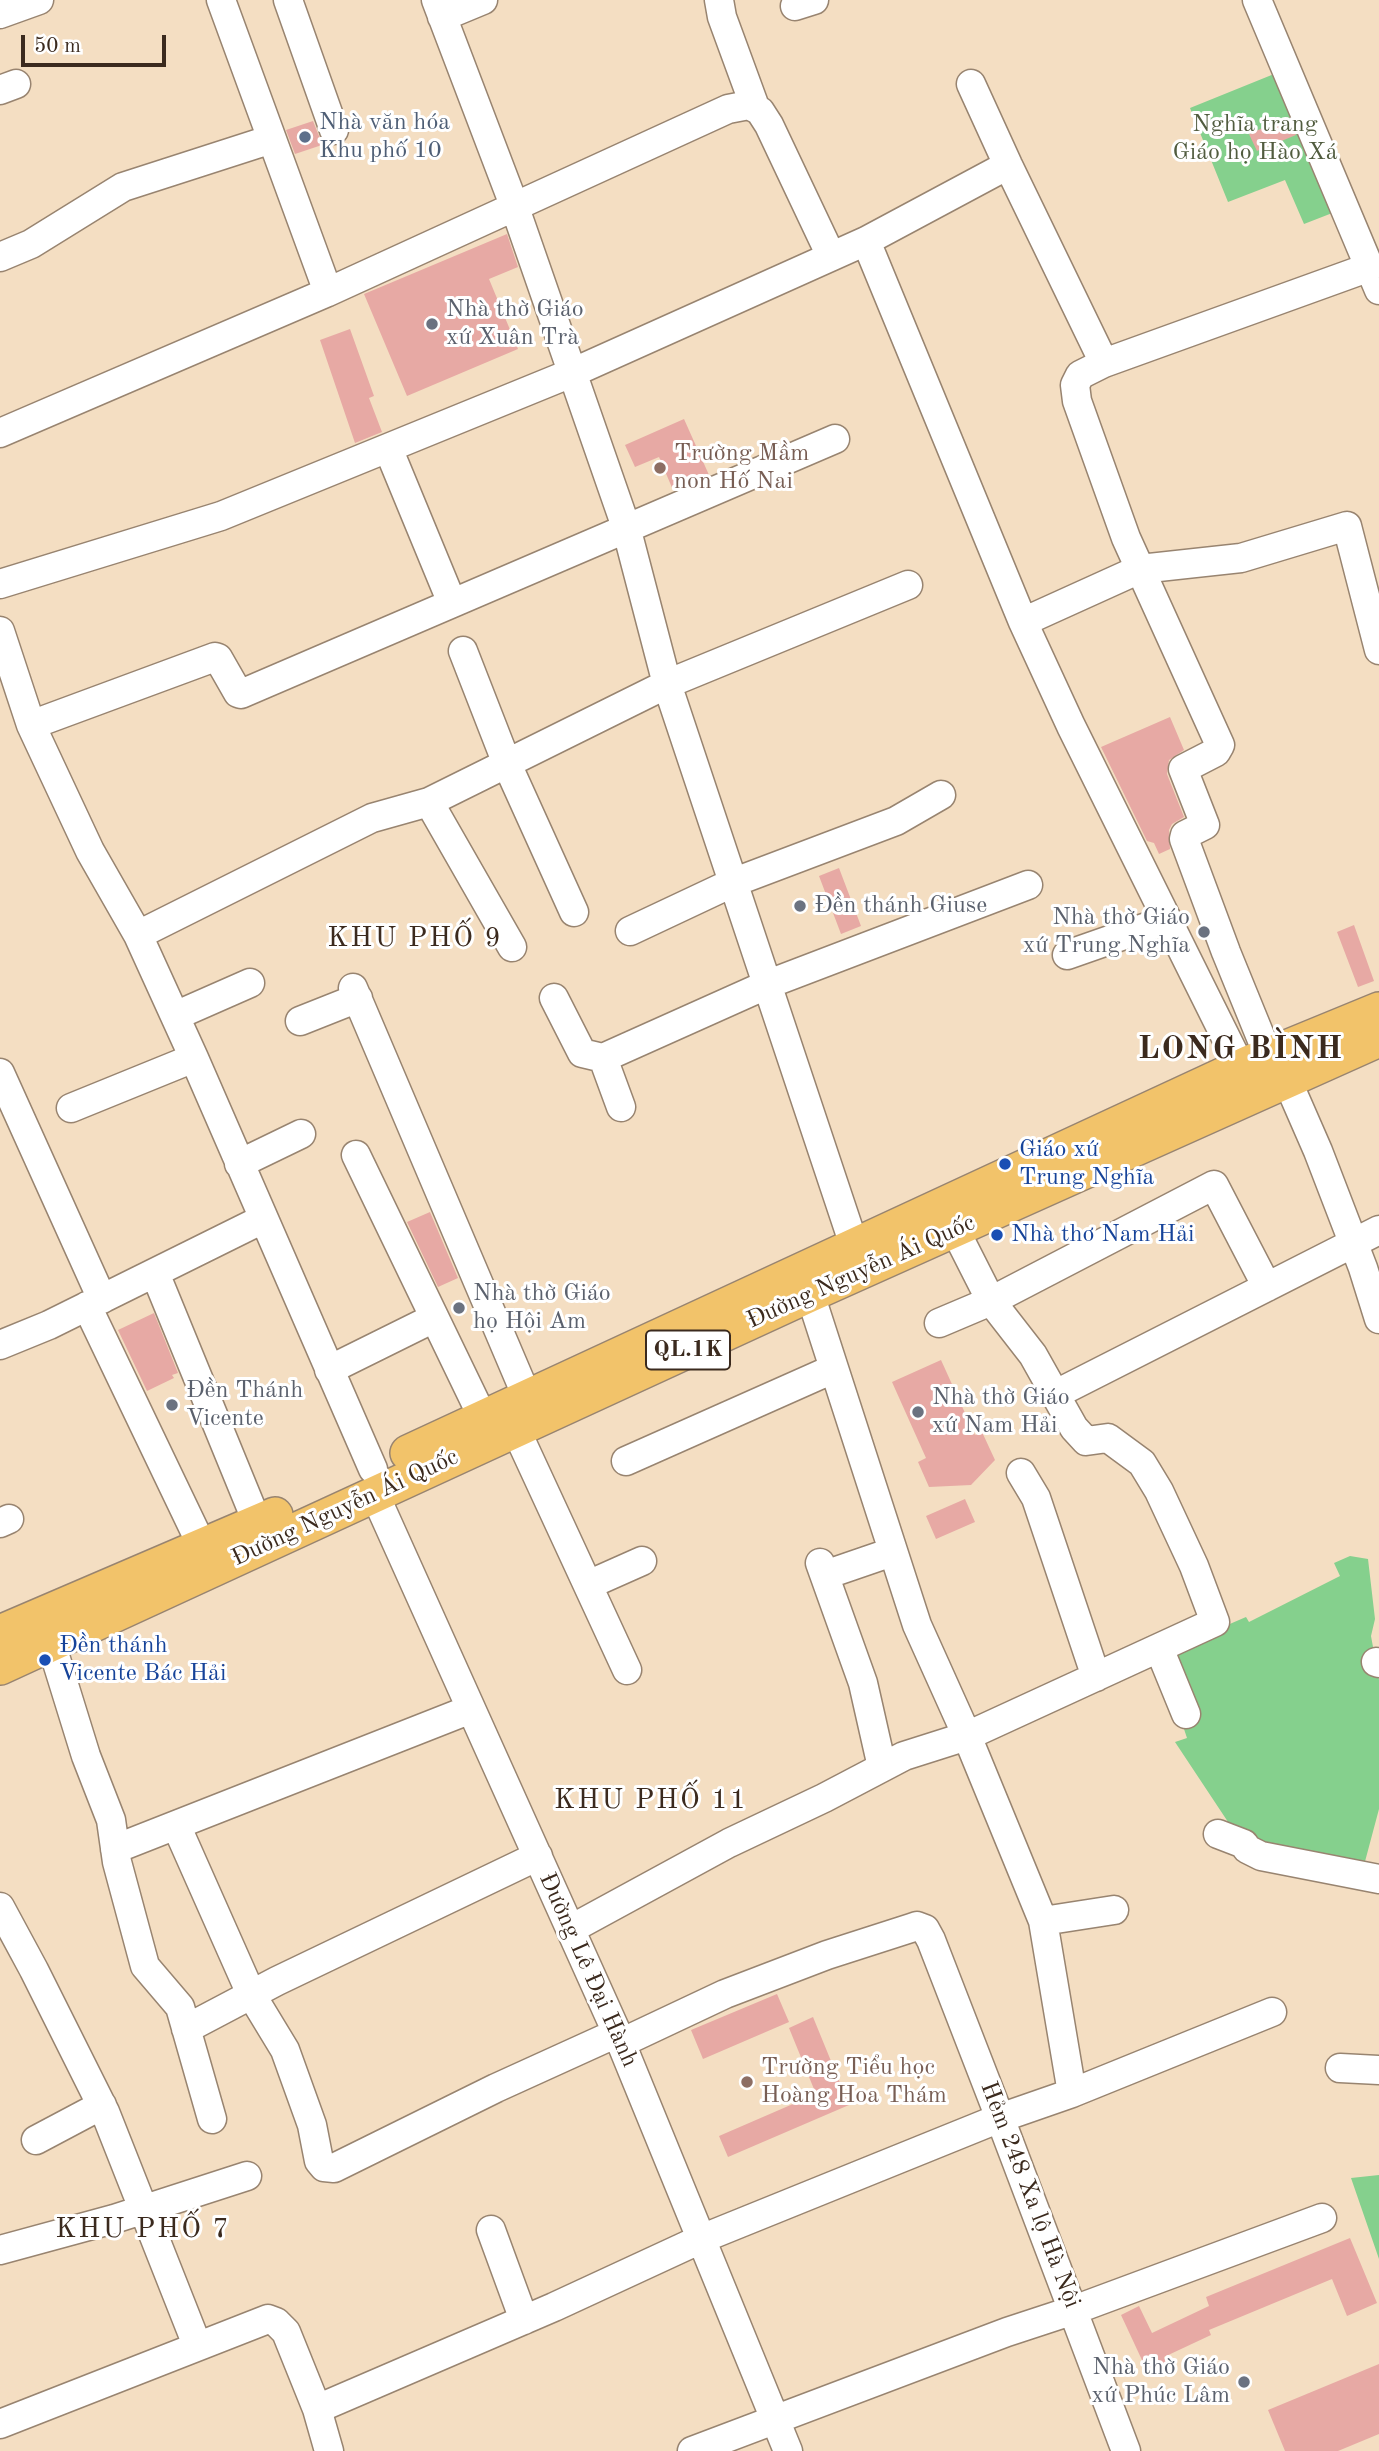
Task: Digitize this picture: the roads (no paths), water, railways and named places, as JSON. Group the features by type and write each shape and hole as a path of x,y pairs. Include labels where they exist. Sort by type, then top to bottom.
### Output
{"main road":[{"name":"Đường Nguyễn Ái Quốc","path":"0,1633 257,1522 374,1482 482,1418 521,1414 810,1294 955,1230 1263,1074 1379,1010"},
{"name":"Đường Nguyễn Ái Quốc","path":"0,1667 374,1482 521,1414 854,1245 1263,1074 1379,1039"}],"street":[{"path":"0,14 39,0"},
{"path":"221,0 328,292"},
{"path":"288,0 334,130"},
{"path":"483,0 439,9 574,372 626,527 667,684 854,1245"},
{"path":"719,0 722,17 755,107"},
{"path":"1257,0 1374,279 1104,363 1080,375 1075,385 1077,401 1126,538 1220,746 1216,752 1183,769 1205,825 1185,835 1184,839 1226,952 1263,1074"},
{"path":"971,84 1007,165 1104,363"},
{"path":"0,433 328,292 728,109 749,105 760,111 831,256"},
{"path":"0,257 31,244 123,187 272,139"},
{"path":"0,584 221,516 574,372 866,241 1007,165"},
{"path":"866,241 1023,622 1071,726 1167,920 1263,1074 1318,1151 1371,1287 1379,1319"},
{"path":"31,725 215,657 238,693 242,694 835,439"},
{"path":"388,448 452,603"},
{"path":"1023,622 1140,569 1241,558 1346,521 1379,650"},
{"path":"138,935 372,818 429,802 667,684 908,585"},
{"name":"Đường Lê Đại Hành","path":"0,631 31,725 90,851 138,935 194,1058 471,1709 619,2038 788,2451"},
{"path":"463,651 507,764 574,912"},
{"path":"630,930 732,883 896,821 941,795"},
{"path":"429,802 512,947"},
{"path":"554,998 582,1053 603,1058 766,985 1028,885"},
{"path":"1067,956 1167,920"},
{"path":"175,1016 250,983"},
{"path":"300,1021 356,993 588,1585 627,1670"},
{"path":"71,1108 194,1058"},
{"path":"603,1058 621,1107"},
{"path":"0,1073 94,1303 202,1546"},
{"path":"239,1164 301,1134"},
{"path":"356,1155 482,1418"},
{"path":"939,1323 991,1301 1214,1185 1267,1287"},
{"path":"0,1345 94,1303 263,1220"},
{"path":"571,1929 729,1843 904,1756 967,1736 1215,1622 1194,1566 1159,1491 1142,1463 1108,1438 1086,1441 1074,1428 1033,1355 991,1301 955,1230"},
{"path":"1056,1394 1379,1230"},
{"path":"155,1273 257,1522"},
{"path":"810,1294 916,1625 967,1736 1043,1922 1072,2093"},
{"path":"329,1370 434,1318"},
{"path":"626,1461 833,1369"},
{"path":"1021,1473 1036,1497 1096,1677"},
{"path":"882,1768 863,1682 822,1569 892,1552"},
{"path":"588,1585 642,1561"},
{"path":"51,1643 86,1756 111,1821 133,1926 145,1966 180,2007 212,2119"},
{"path":"1159,1648 1186,1714"},
{"path":"115,1849 471,1709"},
{"path":"176,1825 251,1994 285,2050 312,2125 319,2161 328,2169 496,2088 619,2038"},
{"path":"1218,1833 1244,1844 1247,1849 1261,1856 1379,1879"},
{"path":"186,2029 251,1994 538,1856"},
{"path":"0,1908 102,2105 197,2345"},
{"path":"1043,1922 1114,1910"},
{"name":"Hẻm 248 Xa lộ Hà Nội","path":"619,2038 726,1994 884,1936 917,1927 925,1929 1074,2310 1126,2451"},
{"path":"317,2409 524,2320 701,2239 1272,2012"},
{"path":"1340,2068 1379,2070"},
{"path":"36,2140 102,2105"},
{"path":"0,2250 247,2176"},
{"path":"692,2451 1007,2332 1074,2310 1322,2218"},
{"path":"491,2230 524,2320"},
{"path":"0,2424 268,2319 276,2322 286,2332 317,2409 328,2451"}],"place":[{"name":"Nhà văn hóa Khu phố 10","path":"305,137"},
{"name":"Nhà thờ Giáo xứ Xuân Trà","path":"432,324"},
{"name":"Trường Mầm non Hố Nai","path":"660,468"},
{"name":"Đền thánh Giuse","path":"800,906"},
{"name":"Nhà thờ Giáo xứ Trung Nghĩa","path":"1204,932"},
{"name":"Giáo xứ Trung Nghĩa","path":"1005,1164"},
{"name":"Nhà thơ Nam Hải","path":"997,1235"},
{"name":"Nhà thờ Giáo họ Hội Am","path":"459,1308"},
{"name":"Đền Thánh Vicente","path":"172,1405"},
{"name":"Nhà thờ Giáo xứ Nam Hải","path":"918,1412"},
{"name":"Đền thánh Vicente Bác Hải","path":"45,1660"},
{"name":"Trường Tiểu học Hoàng Hoa Thám","path":"747,2082"},
{"name":"Nhà thờ Giáo xứ Phúc Lâm","path":"1244,2382"}],"district":[{"name":"KHU PHỐ 9","path":"415,939"},
{"name":"LONG BÌNH","path":"1241,1050"},
{"name":"KHU PHỐ 11","path":"651,1801"},
{"name":"KHU PHỐ 7","path":"143,2230"}],"park label":[{"name":"Nghĩa trang Giáo họ Hào Xá","path":"1255,139"}]}
